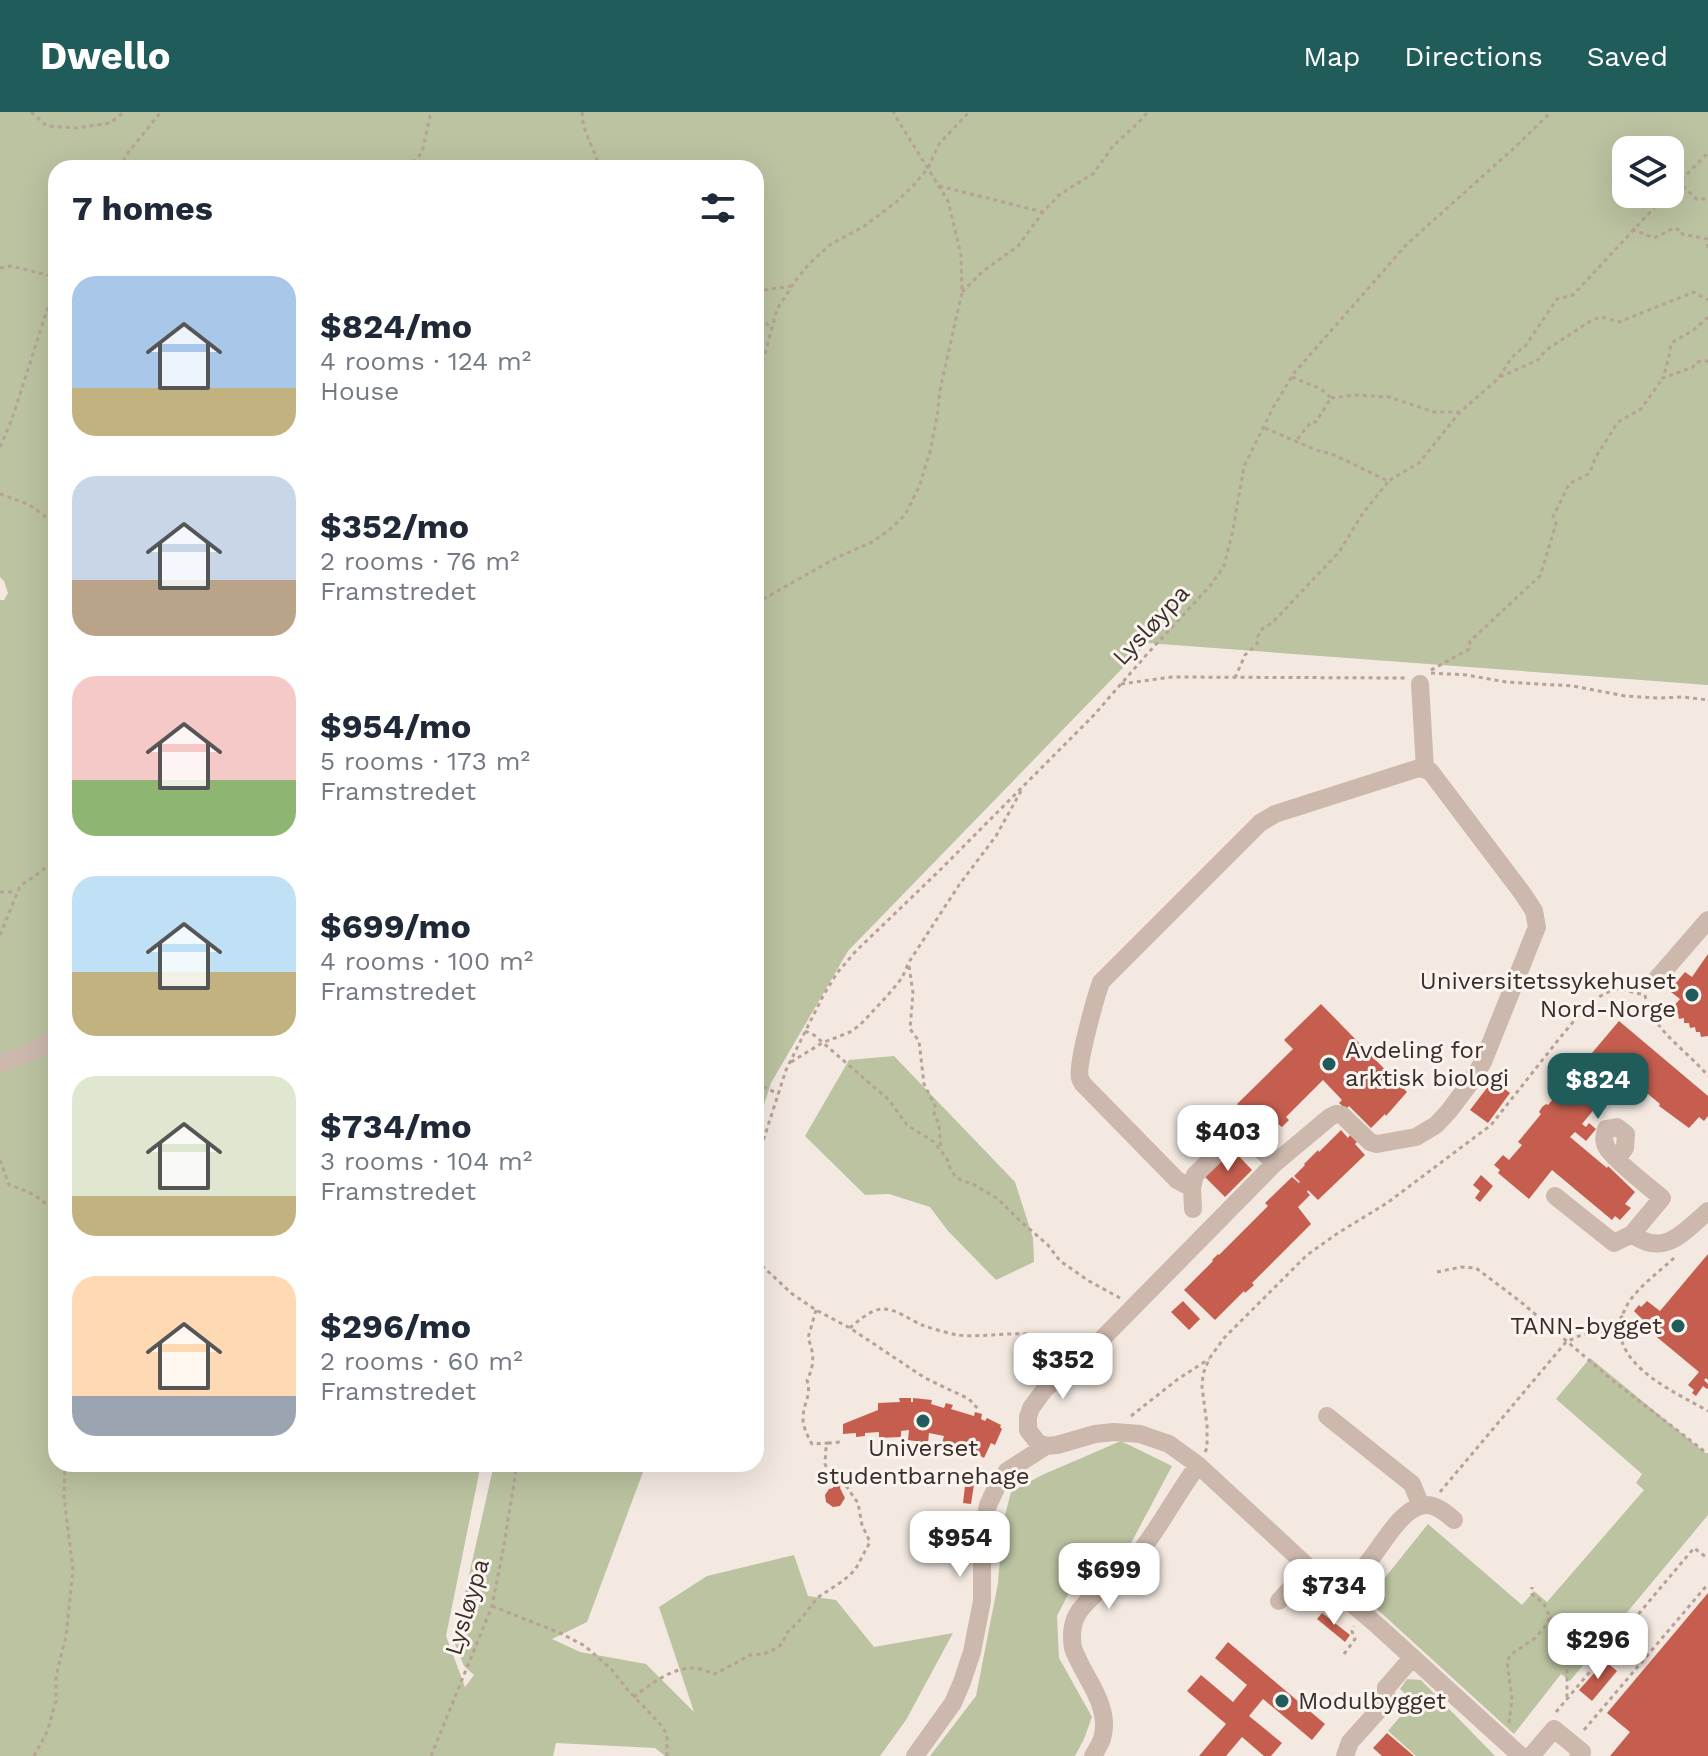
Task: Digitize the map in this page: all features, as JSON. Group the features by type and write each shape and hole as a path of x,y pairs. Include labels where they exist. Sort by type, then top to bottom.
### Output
{"street":[{"path":"1423,679 1425,769"},
{"path":"1192,1188 1177,1180 1080,1078 1080,1066 1101,982 1260,823 1275,814 1419,768 1425,769 1435,777 1534,911 1537,927 1478,1070 1436,1125 1416,1137 1377,1144 1370,1142 1342,1115 1336,1114 1275,1163 1133,1308 1045,1389 1031,1408 1028,1430 1038,1443 1046,1446 1095,1434 1128,1432 1169,1444 1198,1465 1521,1756"},
{"path":"1655,981 1708,920"},
{"path":"0,1063 30,1054 48,1042"},
{"path":"1193,1209 1195,1175 1238,1133 1248,1138 1275,1163"},
{"path":"1555,1196 1614,1243 1632,1234 1662,1198 1617,1159"},
{"path":"1632,1234 1644,1243 1661,1244 1684,1233 1708,1211"},
{"path":"1327,1416 1412,1484 1425,1505 1444,1511 1454,1520"},
{"path":"915,1756 953,1703 972,1652 982,1601 981,1545 988,1505 1007,1471 1046,1446"},
{"path":"1093,1756 1102,1737 1101,1705 1073,1648 1074,1620 1083,1607 1139,1553 1198,1465"},
{"path":"1339,1594 1403,1518 1425,1505"},
{"path":"1279,1601 1309,1568"},
{"path":"1346,1755 1350,1742 1386,1702 1386,1688 1412,1658"},
{"path":"1531,1756 1554,1729 1575,1750"}],"path":[{"path":"31,112 47,126 77,128 110,123 124,112"},
{"path":"124,160 161,112"},
{"path":"415,160 422,153 431,112"},
{"path":"582,112 586,139 597,160"},
{"path":"764,598 888,531 905,515 919,487 930,452 962,292 961,255 948,201 893,112"},
{"path":"764,357 777,309 810,263 831,244 863,227 913,186 928,168 939,144 969,112"},
{"path":"962,292 982,272 1018,246 1059,195 1094,173 1113,146 1148,112"},
{"name":"Lysløypa","path":"764,1138 791,1062 837,973 1094,715 1195,604 1224,566 1244,466 1292,377 1407,244 1551,112"},
{"path":"1684,177 1708,153"},
{"path":"939,186 1043,212"},
{"path":"1684,187 1696,199 1708,199"},
{"path":"1235,678 1245,655 1257,644 1263,628 1272,623 1339,552 1388,481 1419,463 1460,412 1498,379 1557,299 1573,295 1653,208"},
{"path":"1632,229 1654,238 1674,228 1682,234 1707,239 1708,248"},
{"path":"0,268 11,266 48,278"},
{"path":"764,290 792,286"},
{"path":"1497,379 1538,360 1546,350 1592,320 1601,317 1619,322 1694,292 1708,300"},
{"path":"0,447 48,305"},
{"path":"1423,679 1469,649 1470,641 1540,576 1556,524 1553,517 1569,484 1590,473 1595,458 1618,422 1641,409 1663,378 1671,343 1708,317"},
{"path":"764,320 772,329"},
{"path":"1663,378 1693,367 1696,362 1708,361"},
{"path":"1292,377 1321,389 1331,398 1354,395 1389,397 1434,412 1460,412"},
{"path":"1296,441 1311,422 1316,422 1331,398"},
{"path":"1264,427 1342,458 1388,481"},
{"path":"0,494 28,504 48,518"},
{"path":"791,1062 860,1025 902,978 959,885 996,836 1022,788"},
{"path":"0,935 20,886 48,865"},
{"path":"0,892 17,892"},
{"path":"909,962 913,993 910,1029 919,1041 924,1084 936,1108 934,1115 939,1124 941,1151"},
{"path":"1198,1465 1207,1448 1202,1380 1209,1359 1224,1338 1307,1255 1387,1203 1491,1125 1577,1017 1595,999 1619,989 1645,995 1651,1014 1708,1076"},
{"path":"805,1031 814,1035 889,1100 907,1125 927,1136 962,1181 998,1199 1048,1245 1060,1261 1133,1308"},
{"path":"764,1087 778,1094"},
{"path":"0,1160 9,1185 29,1190 48,1204"},
{"path":"1683,1250 1632,1298 1623,1316 1623,1344 1635,1365 1645,1373 1708,1411"},
{"path":"1437,1272 1461,1267 1476,1268 1708,1454"},
{"path":"764,1268 791,1293 816,1310 850,1328 925,1378 969,1399 979,1410"},
{"path":"850,1328 884,1308 924,1326 959,1335 1014,1334 1054,1338 1083,1356"},
{"path":"816,1310 808,1338 813,1360 807,1380 811,1389 803,1419 812,1444 841,1442"},
{"path":"1425,1505 1566,1342 1603,1331 1623,1316"},
{"path":"1129,1417 1209,1359"},
{"path":"634,1697 651,1683 680,1670 693,1667 715,1674 750,1655 772,1651 782,1644 787,1633 817,1598 855,1570 870,1542 862,1525 858,1503 842,1480 828,1471 825,1464 829,1443"},
{"path":"34,1756 47,1732 56,1701 56,1676 68,1621 73,1570 64,1497 65,1472"},
{"name":"Lysløypa","path":"431,1756 492,1606 516,1472"},
{"path":"1554,1729 1556,1711 1694,1548 1707,1557"},
{"path":"1575,1750 1708,1584"},
{"path":"1532,1587 1532,1594 1544,1604 1555,1624 1567,1661 1567,1698"},
{"path":"492,1606 585,1646 612,1670 661,1725 667,1735 667,1756"},
{"path":"1506,1743 1512,1699 1507,1662 1510,1655 1535,1638 1550,1617"},
{"path":"1344,1654 1355,1639"}],"green space":[{"path":"0,112 1708,112 1708,685 1147,643 848,951 771,1083 764,1105 764,160 48,160 48,1472 479,1472 446,1636 465,1687 474,1675 464,1666 454,1642 492,1472 643,1472 587,1622 552,1639 580,1652 646,1664 694,1712 659,1607 707,1576 794,1555 808,1596 836,1600 874,1647 953,1633 906,1720 880,1756 665,1756 655,1748 556,1743 553,1756 0,1756 0,600 4,600 8,593 0,577"},
{"path":"894,1056 1015,1182 1033,1238 1034,1262 996,1280 948,1231 930,1207 889,1194 865,1195 805,1136 849,1060"},
{"path":"1590,1358 1708,1455 1708,1515 1570,1681 1561,1674 1514,1734 1367,1600 1428,1524 1522,1605 1534,1591 1547,1602 1644,1490 1636,1483 1642,1474 1556,1399"},
{"path":"1121,1441 1172,1466 1129,1547 1077,1577 1057,1616 1059,1658 1092,1717 1075,1756 930,1756 976,1696 998,1583 1003,1523 1011,1492"},
{"path":"1407,1679 1421,1680 1495,1756 1416,1756 1388,1731 1413,1701 1400,1689"}],"building":[{"name":"Universitetssykehuset Nord-Norge","path":"1708,954 1708,1036 1701,1037 1695,1027 1690,1028 1689,1023 1684,1023 1684,1018 1679,1019 1678,1013 1673,1014 1672,1008 1680,999 1671,992 1685,972 1692,977"},
{"name":"Avdeling for arktisk biologi","path":"1321,1004 1407,1092 1371,1128 1349,1106 1346,1109 1339,1103 1342,1100 1323,1080 1286,1117 1289,1120 1282,1127 1278,1124 1267,1135 1237,1104 1293,1049 1284,1040"},
{"path":"1619,1021 1708,1096 1708,1116 1704,1121 1699,1117 1689,1128 1624,1074 1582,1124 1586,1127 1589,1123 1596,1129 1586,1141 1575,1132 1570,1137 1608,1166 1635,1192 1625,1204 1631,1208 1620,1220 1615,1216 1612,1220 1552,1170 1529,1199 1498,1173 1500,1170 1494,1165 1503,1155 1509,1160 1522,1145 1518,1142 1541,1114 1542,1107 1548,1105"},
{"name":"Avdeling for arktisk biologi","path":"1493,1080 1510,1093 1488,1123 1470,1110"},
{"path":"1341,1130 1357,1142 1355,1144 1365,1155 1318,1200 1308,1190 1310,1195 1298,1207 1311,1224 1252,1283 1254,1285 1215,1320 1184,1290 1268,1206 1265,1203 1292,1177 1300,1182 1294,1176"},
{"path":"1231,1148 1252,1170 1225,1197 1203,1175"},
{"path":"1481,1175 1493,1186 1480,1202 1475,1198 1480,1191 1473,1185"},
{"name":"TANN-bygget","path":"1708,1254 1708,1380 1704,1380 1708,1388 1703,1386 1696,1396 1688,1385 1699,1372 1646,1328 1654,1318 1646,1323 1634,1311 1647,1301 1660,1311"},
{"path":"1183,1301 1200,1319 1189,1330 1171,1312"},
{"path":"899,1398 911,1398 911,1402 913,1398 932,1400 931,1404 944,1408 946,1403 953,1405 951,1409 974,1416 975,1412 982,1414 981,1419 985,1421 987,1418 1001,1425 1002,1429 995,1445 991,1443 984,1458 970,1450 972,1445 965,1443 963,1449 942,1443 944,1436 929,1433 928,1443 908,1440 909,1430 901,1431 901,1437 879,1438 879,1432 856,1437 856,1433 843,1434 843,1424 878,1410 878,1403 900,1402"},
{"path":"966,1477 975,1478 971,1504 963,1503"},
{"path":"837,1481 841,1483 845,1498 840,1506 833,1507 826,1502 825,1495"},
{"path":"939,1518 950,1519 949,1536 938,1536"},
{"path":"1708,1593 1708,1756 1610,1756 1630,1732 1607,1713"},
{"path":"1322,1613 1350,1635 1345,1642 1317,1619"},
{"name":"Modulbygget","path":"1228,1642 1325,1724 1312,1740 1263,1699 1249,1716 1282,1743 1271,1756 1264,1756 1242,1737 1226,1756 1199,1756 1226,1724 1187,1691 1201,1675 1233,1702 1247,1685 1215,1658"},
{"path":"1605,1661 1617,1671 1592,1701 1579,1690"},
{"path":"1387,1733 1414,1756 1382,1756 1373,1748"}],"place":[{"name":"Universitetssykehuset Nord-Norge","path":"1692,995"},
{"name":"Avdeling for arktisk biologi","path":"1329,1064"},
{"name":"TANN-bygget","path":"1678,1326"},
{"name":"Universet studentbarnehage","path":"923,1421"},
{"name":"Modulbygget","path":"1282,1701"}]}
